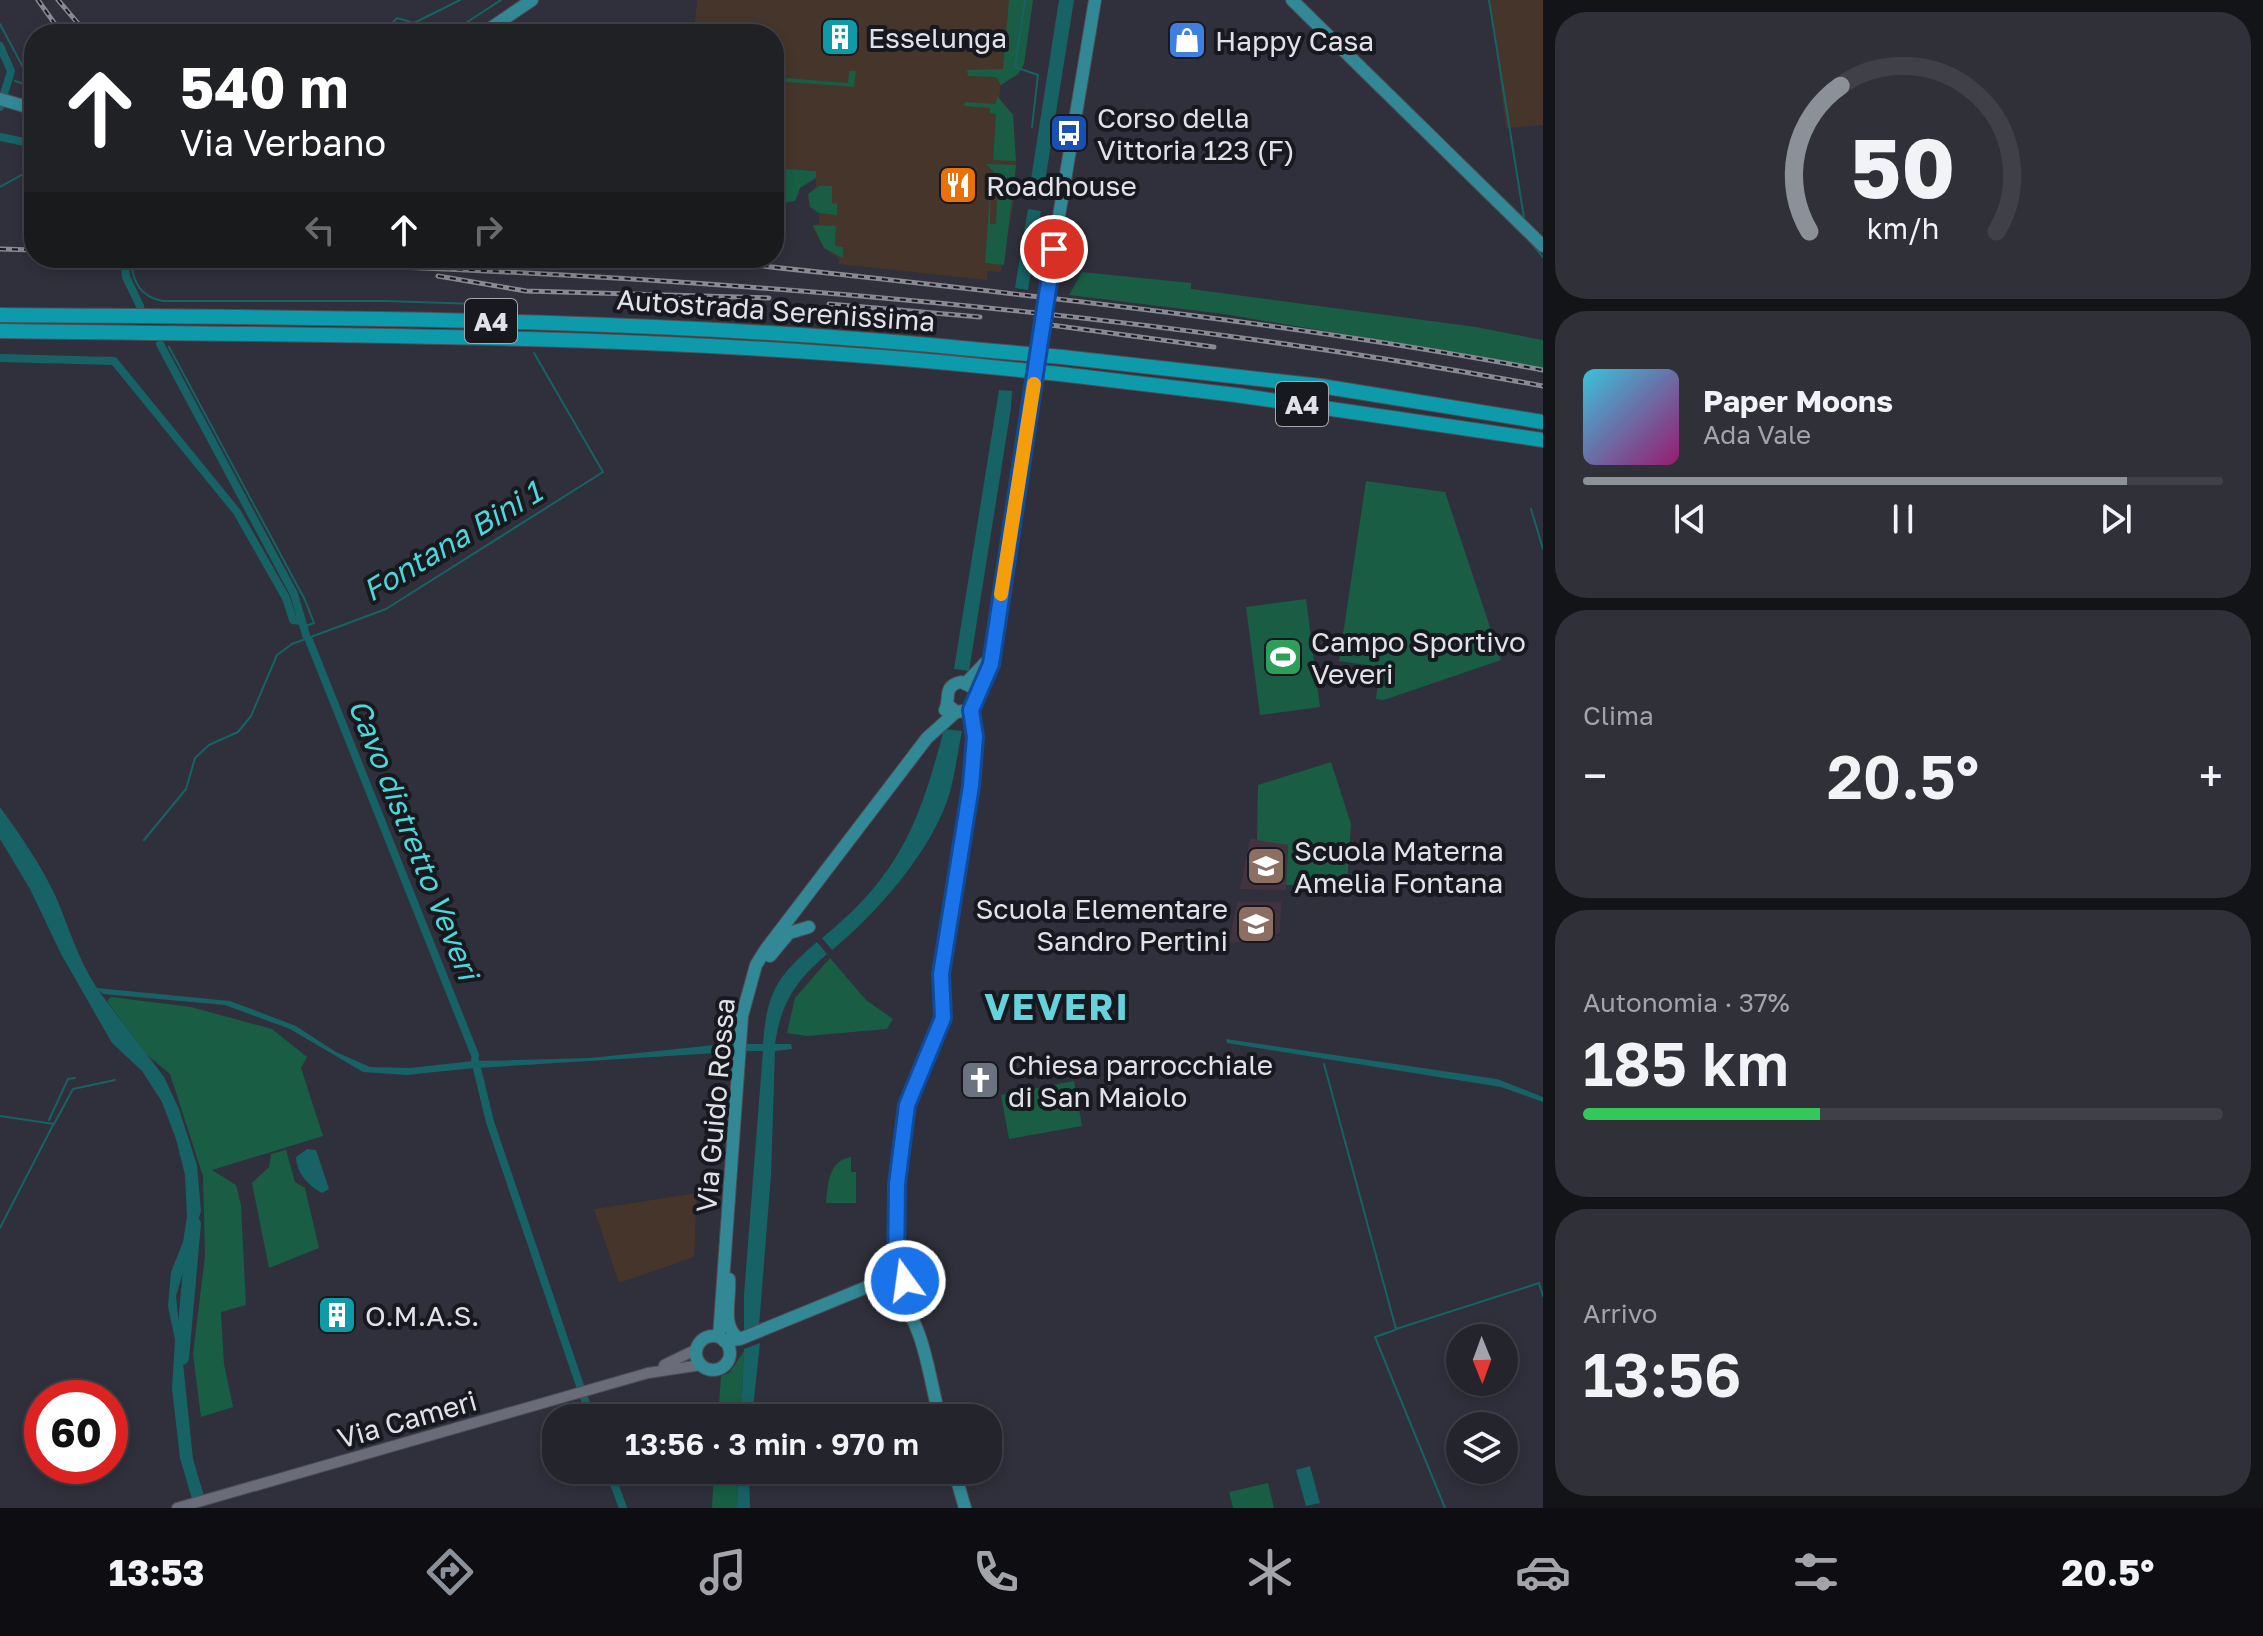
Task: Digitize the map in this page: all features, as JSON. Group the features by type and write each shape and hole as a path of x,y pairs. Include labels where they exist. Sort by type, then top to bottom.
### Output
{"highway":[{"name":"Autostrada Serenissima","path":"0,315 369,317 621,326 892,341 1321,386 1543,422"},
{"name":"Autostrada Serenissima","path":"0,331 519,338 891,357 1236,395 1543,440"},
{"path":"1236,395 1289,409"},
{"path":"1515,444 1543,448"}],"main road":[{"path":"497,24 532,0"},
{"path":"1292,0 1543,246"},
{"path":"976,693 966,683 956,683 949,689 952,709 971,710 991,664 1094,1"},
{"path":"4,100 24,106"},
{"path":"966,683 985,663 999,605"},
{"name":"Via Guido Rossa","path":"720,1341 719,1311 726,1258 742,1016 751,981 766,949 952,709"},
{"path":"751,981 789,933 809,927"},
{"path":"726,1258 730,1283 728,1325 733,1335 740,1339"},
{"path":"720,1341 728,1360 721,1368 711,1370 701,1365 697,1349 720,1341 740,1339 844,1299 892,1276 904,1279 897,1292"},
{"path":"844,1299 897,1292"},
{"path":"897,1292 916,1331 936,1404"},
{"path":"958,1484 965,1508"}],"street":[{"path":"892,1276 897,1184 907,1105 943,1018 941,974 971,786 975,737 971,710"},
{"path":"648,1373 697,1349"},
{"path":"648,1373 701,1365"},
{"name":"Via Cameri","path":"179,1507 648,1373"}],"shaded area":[{"path":"697,0 1033,0 1024,64 1018,74 1001,85 999,98 1013,115 1016,161 1014,201 1001,272 987,271 987,280 839,264 839,259 824,248 812,227 819,224 819,214 807,199 816,186 816,171 784,169 784,24 695,24"},
{"path":"1009,0 1033,0 1024,64 1018,74 1001,85 996,77 968,76 967,70 1003,69"},
{"path":"1059,0 1074,0 1043,194 1030,192 1031,179"},
{"path":"1490,0 1543,0 1543,125 1506,128"},
{"path":"849,71 856,71 854,87 784,82 784,78 848,83"},
{"path":"997,96 1013,115 1016,161 993,160 996,114 990,113 990,108 964,106 965,102 996,104"},
{"path":"986,164 1016,165 1004,265 985,263 991,179 990,224 996,224 998,176"},
{"path":"784,169 816,171 816,178 800,188 795,201 784,203"},
{"path":"819,186 832,186 832,203 837,204 837,215 819,213 810,207 808,194"},
{"path":"1028,209 1041,211 1028,290 1015,288"},
{"path":"813,225 836,226 835,246 843,247 843,258 824,248"},
{"path":"1082,272 1191,283 1191,289 1476,327 1543,340 1543,368 1224,314 1069,295"},
{"path":"999,390 1012,391 1011,408 969,671 954,669"},
{"path":"1366,481 1445,492 1501,660 1384,700 1376,699 1380,667 1339,661"},
{"name":"Campo Sportivo Veveri","path":"1306,599 1320,707 1260,715 1246,607"},
{"path":"944,729 962,731 950,792 931,836 885,899 832,950 822,938 870,892 903,845 926,792"},
{"path":"1331,762 1351,824 1347,886 1286,885 1288,845 1257,840 1258,785"},
{"path":"0,807 50,885 79,955 97,988 230,1001 296,1026 336,1052 370,1067 410,1068 473,1061 474,1068 407,1075 363,1072 290,1029 225,1005 103,994 98,990 164,1077 179,1109 197,1165 201,1211 176,1296 193,1459 204,1496 192,1499 180,1458 172,1389 175,1340 168,1306 171,1272 183,1242 187,1217 185,1175 176,1139 162,1102 142,1071 112,1043 0,839"},
{"name":"Scuola Materna Amelia Fontana","path":"1250,838 1288,845 1286,890 1240,889"},
{"name":"Scuola Elementare Sandro Pertini","path":"1237,902 1281,902 1280,933 1265,939 1229,943"},
{"path":"817,942 827,954 792,993 781,1016 775,1044 791,1044 792,1049 775,1051 771,1175 759,1326 744,1331 744,1295 763,1051 746,1051 746,1044 763,1044 768,1010 777,986"},
{"path":"830,958 866,1000 893,1019 887,1029 807,1036 787,1033 795,998"},
{"path":"111,997 191,1007 272,1029 307,1057 301,1068 323,1136 212,1170 236,1185 241,1205 246,1305 221,1312 224,1364 233,1407 201,1417 193,1354 205,1256 203,1176 170,1074 146,1054 107,1001"},
{"path":"1226,1039 1497,1079 1543,1097 1543,1102 1501,1087 1227,1043"},
{"path":"734,1043 733,1052 478,1068 478,1061 590,1058"},
{"path":"1074,1081 1082,1126 1009,1139 1001,1095"},
{"path":"307,1149 316,1150 329,1189 322,1193 308,1183 299,1169 296,1157"},
{"path":"286,1150 295,1182 305,1188 319,1248 269,1268 252,1183 269,1167 271,1154"},
{"path":"851,1157 851,1172 856,1172 856,1203 826,1203 834,1168 843,1159"},
{"path":"697,1193 694,1257 619,1283 594,1209"},
{"path":"760,1343 753,1404 742,1404 744,1349"},
{"path":"744,1351 742,1404 719,1404 721,1376 729,1373"},
{"path":"1310,1466 1320,1503 1306,1506 1296,1470"},
{"path":"1268,1483 1274,1508 1233,1508 1229,1492"},
{"path":"713,1484 738,1484 737,1508 712,1508"},
{"path":"738,1484 749,1484 750,1508 737,1508"}],"waterway":[{"name":"Cavo distretto Veveri","path":"391,24 397,18 414,23 460,0"},
{"name":"Fontana Bini 1","path":"464,24 501,0"},
{"path":"1025,0 1015,67 1038,75 1032,127"},
{"path":"1489,0 1524,218"},
{"path":"0,24 24,69"},
{"name":"Cavo distretto Veveri","path":"0,46 11,71 0,107"},
{"name":"Cavo distretto Veveri","path":"15,81 24,84"},
{"path":"0,137 24,142"},
{"path":"0,187 24,174"},
{"path":"1529,240 1543,257"},
{"path":"125,268 126,277 140,306"},
{"path":"132,268 138,286 148,296 163,301 386,301 508,305 510,310"},
{"path":"160,344 294,594 306,635"},
{"name":"Cavo distretto Veveri","path":"169,347 305,600 314,623 303,627"},
{"name":"Fontana Bini 1","path":"144,840 186,789 195,758 209,745 238,732 251,716 277,655 292,644 386,609 603,472 534,353"},
{"path":"0,358 114,361 237,512 286,598 293,620 301,621"},
{"path":"1531,509 1543,549"},
{"name":"Cavo distretto Veveri","path":"309,640 475,1055"},
{"name":"Cavo distretto Veveri","path":"475,1060 490,1122 586,1404"},
{"path":"1324,1064 1396,1329 1539,1283 1543,1296"},
{"path":"49,1120 68,1079 75,1078"},
{"path":"0,1116 54,1124 73,1089 115,1080"},
{"path":"0,1228 53,1125"},
{"path":"182,1358 194,1224"},
{"path":"1395,1330 1375,1337 1445,1508"},
{"name":"Cavo distretto Veveri","path":"614,1484 623,1508"}],"railway":[{"path":"38,0 55,24"},
{"path":"58,0 78,24"},
{"path":"0,249 24,250"},
{"path":"421,268 664,281 1017,311 1193,331 1368,356 1543,386"},
{"path":"780,268 1225,320 1543,370"},
{"path":"438,276 526,291 769,298"},
{"path":"829,304 980,317"},
{"path":"1036,323 1214,347"}],"slow traffic":[{"path":"1001,594 1034,384"}],"place":[{"name":"Esselunga","path":"840,37"},
{"name":"Happy Casa","path":"1187,40"},
{"name":"Corso della Vittoria 123 (F)","path":"1069,133"},
{"name":"Roadhouse","path":"958,185"},
{"name":"Campo Sportivo Veveri","path":"1283,657"},
{"name":"Scuola Materna Amelia Fontana","path":"1266,866"},
{"name":"Scuola Elementare Sandro Pertini","path":"1256,924"},
{"name":"Chiesa parrocchiale di San Maiolo","path":"980,1080"},
{"name":"O.M.A.S.","path":"337,1315"}],"district":[{"name":"VEVERI","path":"1057,1006"}],"route":[{"path":"905,1281 896,1275 896,1212 907,1105 925,1055 943,1018 941,974 975,750 971,710 991,664 1054,249"}]}
